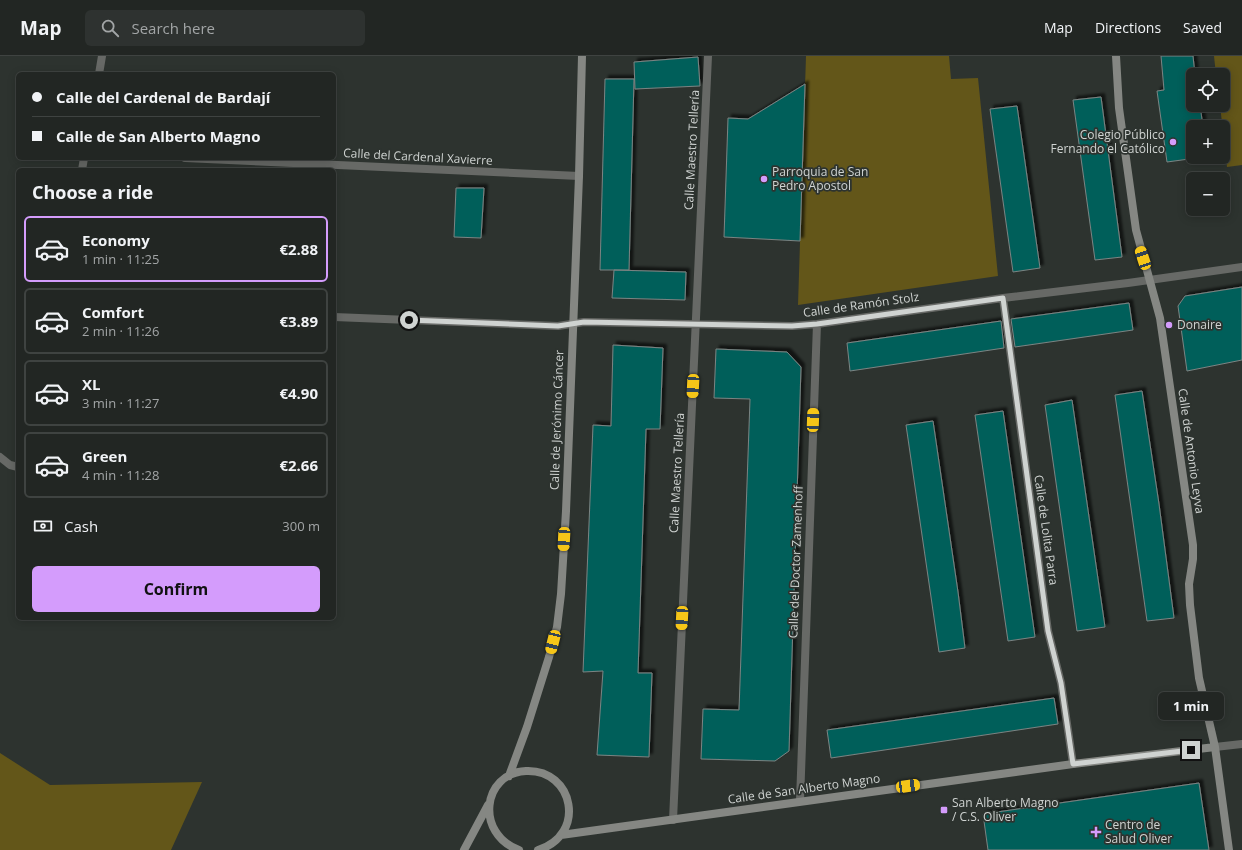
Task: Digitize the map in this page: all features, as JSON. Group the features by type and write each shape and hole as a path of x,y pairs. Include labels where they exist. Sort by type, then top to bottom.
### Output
{"street":[{"path":"99,72 102,56"},
{"name":"Calle de Jerónimo Cáncer","path":"509,776 549,657 557,627 561,594 566,511 572,324 579,176 582,56"},
{"name":"Calle Maestro Tellería","path":"673,820 708,56"},
{"name":"Calle de Antonio Leyva","path":"1116,56 1119,108 1136,230 1160,318 1193,545 1189,593 1198,667 1215,747 1229,850"},
{"name":"Calle del Cardenal Xavierre","path":"229,160 579,176"},
{"name":"Calle de Ramón Stolz","path":"336,317 558,326 584,322 792,326 817,324 1242,267"},
{"name":"Calle de Lolita Parra","path":"1003,298 1048,631 1061,683 1073,764"},
{"name":"Calle del Doctor Zamenhoff","path":"800,801 817,324"},
{"path":"0,457 10,465 16,466"},
{"name":"Calle de San Alberto Magno","path":"561,835 1073,764 1242,744"},
{"path":"464,850 490,802 495,789 509,776 527,771 540,772 551,777 561,786 567,797 569,814 568,822 561,835 551,848 538,850"},
{"path":"490,802 489,816 496,834 510,847 519,850"}],"shaded area":[{"path":"806,56 949,56 951,79 978,78 998,276 798,305"},
{"path":"1214,56 1242,56 1242,165 1227,167 1227,164 1230,164 1230,120 1222,120 1221,112 1230,112 1230,68 1215,68"},
{"path":"0,753 50,785 202,782 171,850 0,850"}],"building":[{"path":"1161,56 1193,56 1194,68 1186,68 1186,112 1201,112 1202,120 1186,120 1186,159 1167,162 1157,91 1164,90"},
{"path":"698,57 700,86 635,89 634,62"},
{"path":"605,79 634,79 629,270 600,270"},
{"name":"Parroquia de San Pedro Apostol","path":"805,84 800,241 724,237 728,118 748,119"},
{"path":"1101,97 1122,257 1095,260 1073,100"},
{"path":"1017,106 1040,268 1013,272 990,109"},
{"path":"456,188 484,188 481,238 454,237"},
{"path":"614,270 686,272 685,300 612,298"},
{"path":"1242,287 1242,360 1187,371 1178,306 1185,296"},
{"path":"1129,303 1133,330 1015,347 1011,319"},
{"path":"1001,321 1004,348 850,371 847,343"},
{"path":"613,345 663,348 660,429 646,429 638,673 652,673 649,757 597,755 603,671 583,672 593,425 611,426"},
{"path":"716,349 787,352 801,367 789,751 775,761 701,759 703,709 739,710 750,399 714,398"},
{"path":"1142,391 1174,618 1147,621 1115,395"},
{"path":"1072,400 1105,627 1077,631 1045,405"},
{"path":"1003,411 1035,637 1008,641 975,415"},
{"path":"933,421 965,648 939,652 906,425"},
{"path":"1054,698 1058,724 831,758 827,730"},
{"name":"Centro de Salud Oliver","path":"1199,783 1209,850 988,850 983,814"}],"place":[{"name":"Colegio Público Fernando el Católico","path":"1173,142"},
{"name":"Parroquia de San Pedro Apostol","path":"764,179"},
{"name":"Donaire","path":"1169,325"},
{"name":"San Alberto Magno / C.S. Oliver","path":"944,810"},
{"name":"Centro de Salud Oliver","path":"1096,832"}],"route":[{"path":"409,320 558,326 584,322 792,326 817,324 1003,298 1048,631 1061,683 1073,764 1191,750"}]}
